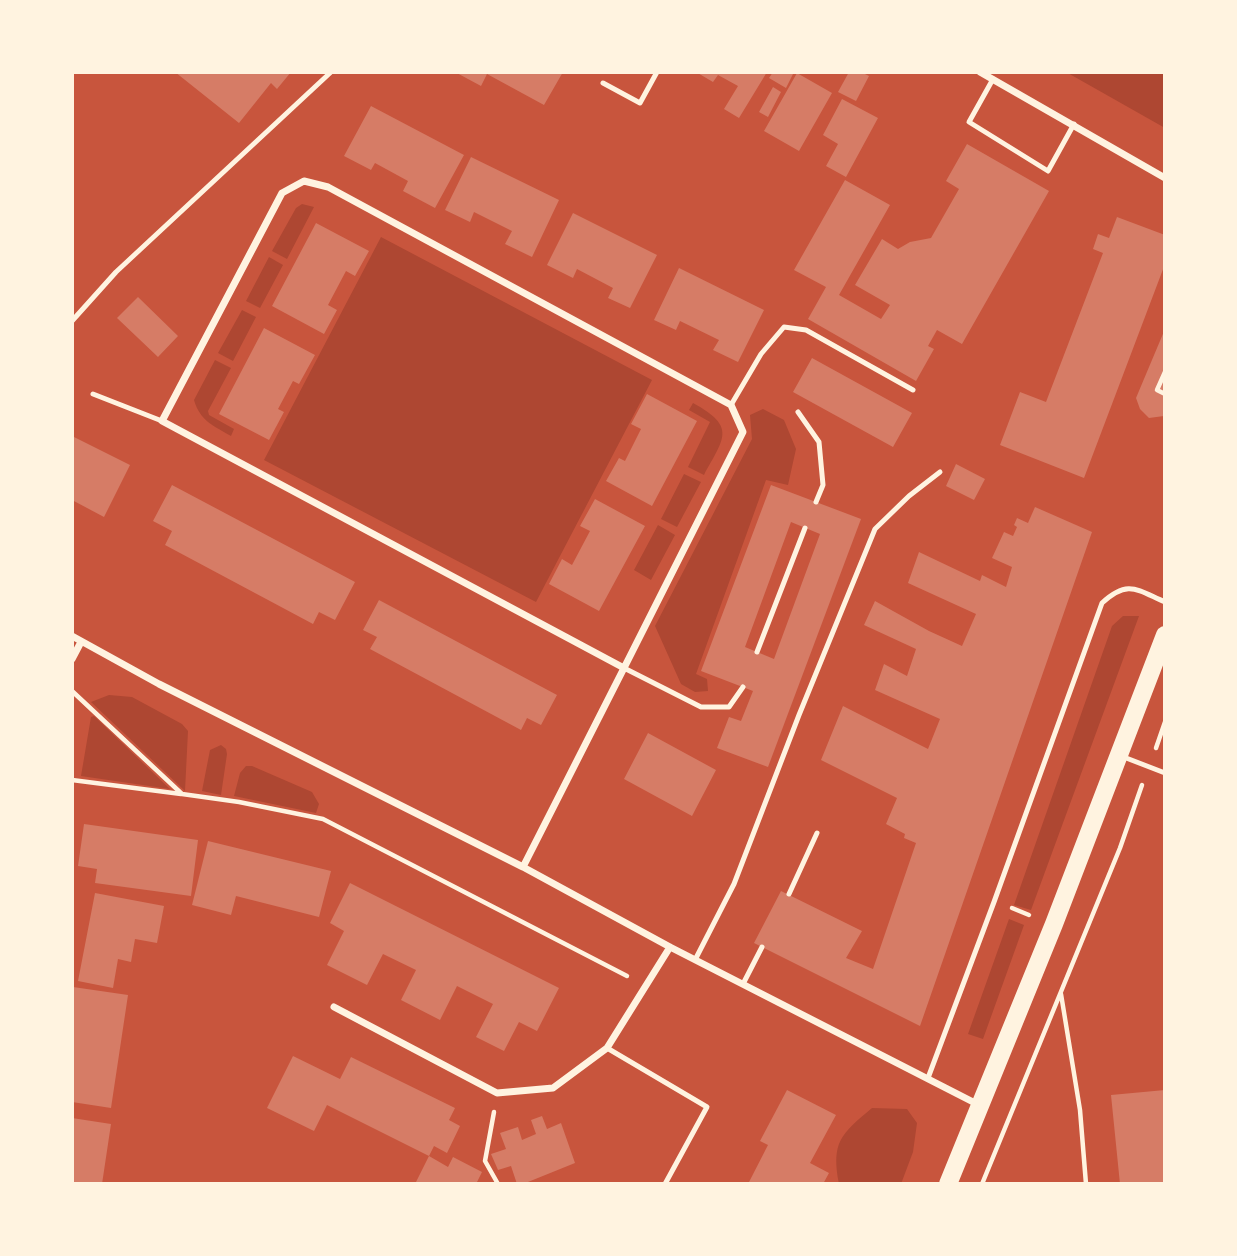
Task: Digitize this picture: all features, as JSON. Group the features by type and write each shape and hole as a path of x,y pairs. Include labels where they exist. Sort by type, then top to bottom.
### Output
{"main road":[{"path":"948,1184 1054,924 1165,635"}],"street":[{"path":"980,72 1165,178"},
{"path":"523,867 624,668 743,432 731,405 328,187 304,180 282,193 162,421 624,668"},
{"path":"72,636 159,684 523,867 670,947 980,1106"},
{"path":"72,659 82,642"},
{"path":"334,1007 497,1093 553,1088 607,1048 670,947"}],"lane":[{"path":"72,321 116,272 331,72"},
{"path":"603,83 640,103 657,72"},
{"path":"993,79 969,122 1048,171 1074,124"},
{"path":"731,405 761,354 784,327 806,330 913,390"},
{"path":"93,394 162,421"},
{"path":"798,412 820,442 823,485 816,502"},
{"path":"695,960 734,884 804,703 876,529 909,496 940,472"},
{"path":"757,652 805,527"},
{"path":"928,1078 995,902 1102,603 1114,592 1133,588 1165,602"},
{"path":"624,668 701,706 729,707 743,687"},
{"path":"1118,755 1165,773"},
{"path":"789,894 817,833"},
{"path":"743,985 762,947"},
{"path":"607,1048 707,1107 665,1184"}],"path":[{"path":"1165,372 1157,390 1165,394"},
{"path":"72,691 182,794"},
{"path":"982,1184 1120,848 1165,722"},
{"path":"72,780 239,802 323,819 646,986"},
{"path":"1060,993 1080,1110 1086,1184"},
{"path":"497,1093 485,1161 498,1184"}],"shaded area":[{"path":"1066,72 1165,72 1165,128"},
{"path":"302,204 314,207 287,259 272,251 296,208"},
{"path":"381,237 652,380 536,602 264,460"},
{"path":"269,257 283,265 260,308 246,301"},
{"path":"242,310 256,317 233,361 218,353"},
{"path":"215,360 231,368 208,411 209,415 234,429 231,436 204,418 194,400"},
{"path":"693,403 707,411 721,427 721,442 704,475 688,467 710,422 689,410"},
{"path":"763,409 784,420 796,449 788,485 766,480 696,674 707,679 708,691 695,692 681,684 655,626 752,439 750,415"},
{"path":"684,474 701,482 677,527 661,519"},
{"path":"658,525 675,535 651,580 634,570"},
{"path":"1123,616 1139,616 1031,910 1014,905 1112,626"},
{"path":"109,695 132,697 182,724 188,731 185,791 91,702"},
{"path":"94,716 170,789 81,776 91,717"},
{"path":"221,745 227,754 221,795 202,791 210,750"},
{"path":"246,766 252,766 312,792 319,804 316,813 234,796 240,773"},
{"path":"1009,919 1024,925 983,1039 968,1034"},
{"path":"872,1108 907,1109 917,1123 913,1152 901,1184 839,1184 836,1158 841,1140"}],"building":[{"path":"175,72 291,72 277,89 271,83 239,123"},
{"path":"455,72 563,72 544,105 487,74 481,86"},
{"path":"696,72 767,72 739,118 724,109 738,86 718,75 713,82"},
{"path":"773,72 794,72 786,88 769,78"},
{"path":"849,72 861,72 869,76 856,101 838,92"},
{"path":"797,73 832,93 799,151 764,131"},
{"path":"773,87 781,92 768,117 759,112"},
{"path":"842,99 878,118 846,177 826,166 838,144 823,135"},
{"path":"371,106 464,155 435,208 403,191 408,181 375,163 371,170 344,156"},
{"path":"967,144 1049,191 962,344 937,330 928,346 934,349 916,381 808,319 826,287 794,270 845,180 890,205 839,295 881,319 890,305 855,285 882,239 898,249 910,242 931,238 959,189 946,181"},
{"path":"471,157 559,200 532,257 505,244 512,231 474,212 470,222 445,210"},
{"path":"573,213 657,255 630,308 608,298 613,288 577,269 573,278 547,265"},
{"path":"1117,217 1165,235 1165,264 1084,478 1000,445 1020,392 1046,402 1103,253 1093,249 1098,234 1109,238"},
{"path":"316,223 369,251 355,276 346,271 328,305 337,310 324,334 272,306"},
{"path":"679,268 764,310 738,362 713,350 719,340 680,321 676,330 654,320"},
{"path":"138,297 178,336 158,357 117,318"},
{"path":"264,328 315,355 299,384 293,381 278,409 284,412 269,440 219,414"},
{"path":"1165,329 1165,412 1164,416 1149,418 1140,409 1136,398"},
{"path":"812,358 912,413 893,447 793,392"},
{"path":"647,394 697,421 652,506 606,481 619,458 625,461 641,429 631,424"},
{"path":"72,436 130,465 104,517 72,500"},
{"path":"956,464 985,479 974,500 946,486"},
{"path":"172,485 355,582 335,620 319,612 313,624 165,545 172,531 153,521"},
{"path":"771,485 861,519 768,767 717,748 729,717 741,721 753,691 701,671","holes":["791,522 820,534 774,659 745,647"]},
{"path":"595,499 645,526 599,611 549,584 562,559 572,565 590,531 580,526"},
{"path":"1035,507 1092,532 920,1026 754,943 781,891 862,931 846,958 873,969 916,843 904,838 905,834 886,824 897,798 821,760 843,706 928,749 940,719 875,690 884,664 907,676 916,649 864,625 875,601 962,646 976,614 908,583 919,552 980,581 982,575 1006,587 1012,567 992,558 1004,532 1013,536 1017,518 1028,523"},
{"path":"379,600 557,695 541,725 527,718 521,730 370,649 377,637 363,630"},
{"path":"648,733 716,770 692,816 624,779"},
{"path":"84,824 198,840 191,896 95,883 97,869 78,866"},
{"path":"208,841 331,871 319,917 236,896 231,915 192,905"},
{"path":"350,883 559,988 537,1031 519,1022 504,1051 476,1037 493,1004 457,986 440,1020 401,1000 416,970 383,954 367,985 327,965 344,931 330,923"},
{"path":"95,893 164,906 157,943 135,939 131,962 118,959 113,988 78,981"},
{"path":"73,987 128,995 111,1108 72,1102"},
{"path":"293,1056 340,1079 351,1057 455,1108 449,1120 460,1126 447,1153 434,1146 429,1156 327,1105 314,1131 267,1108"},
{"path":"787,1090 836,1115 810,1163 829,1173 823,1184 748,1184 768,1145 760,1141"},
{"path":"1165,1090 1165,1184 1120,1184 1111,1095"},
{"path":"542,1116 547,1129 561,1123 575,1163 517,1184 511,1166 498,1170 491,1154 506,1149 500,1133 518,1127 522,1140 536,1134 531,1120"},
{"path":"72,1118 111,1124 102,1184 72,1184"},
{"path":"429,1156 448,1167 453,1157 482,1172 476,1184 415,1184"}]}
